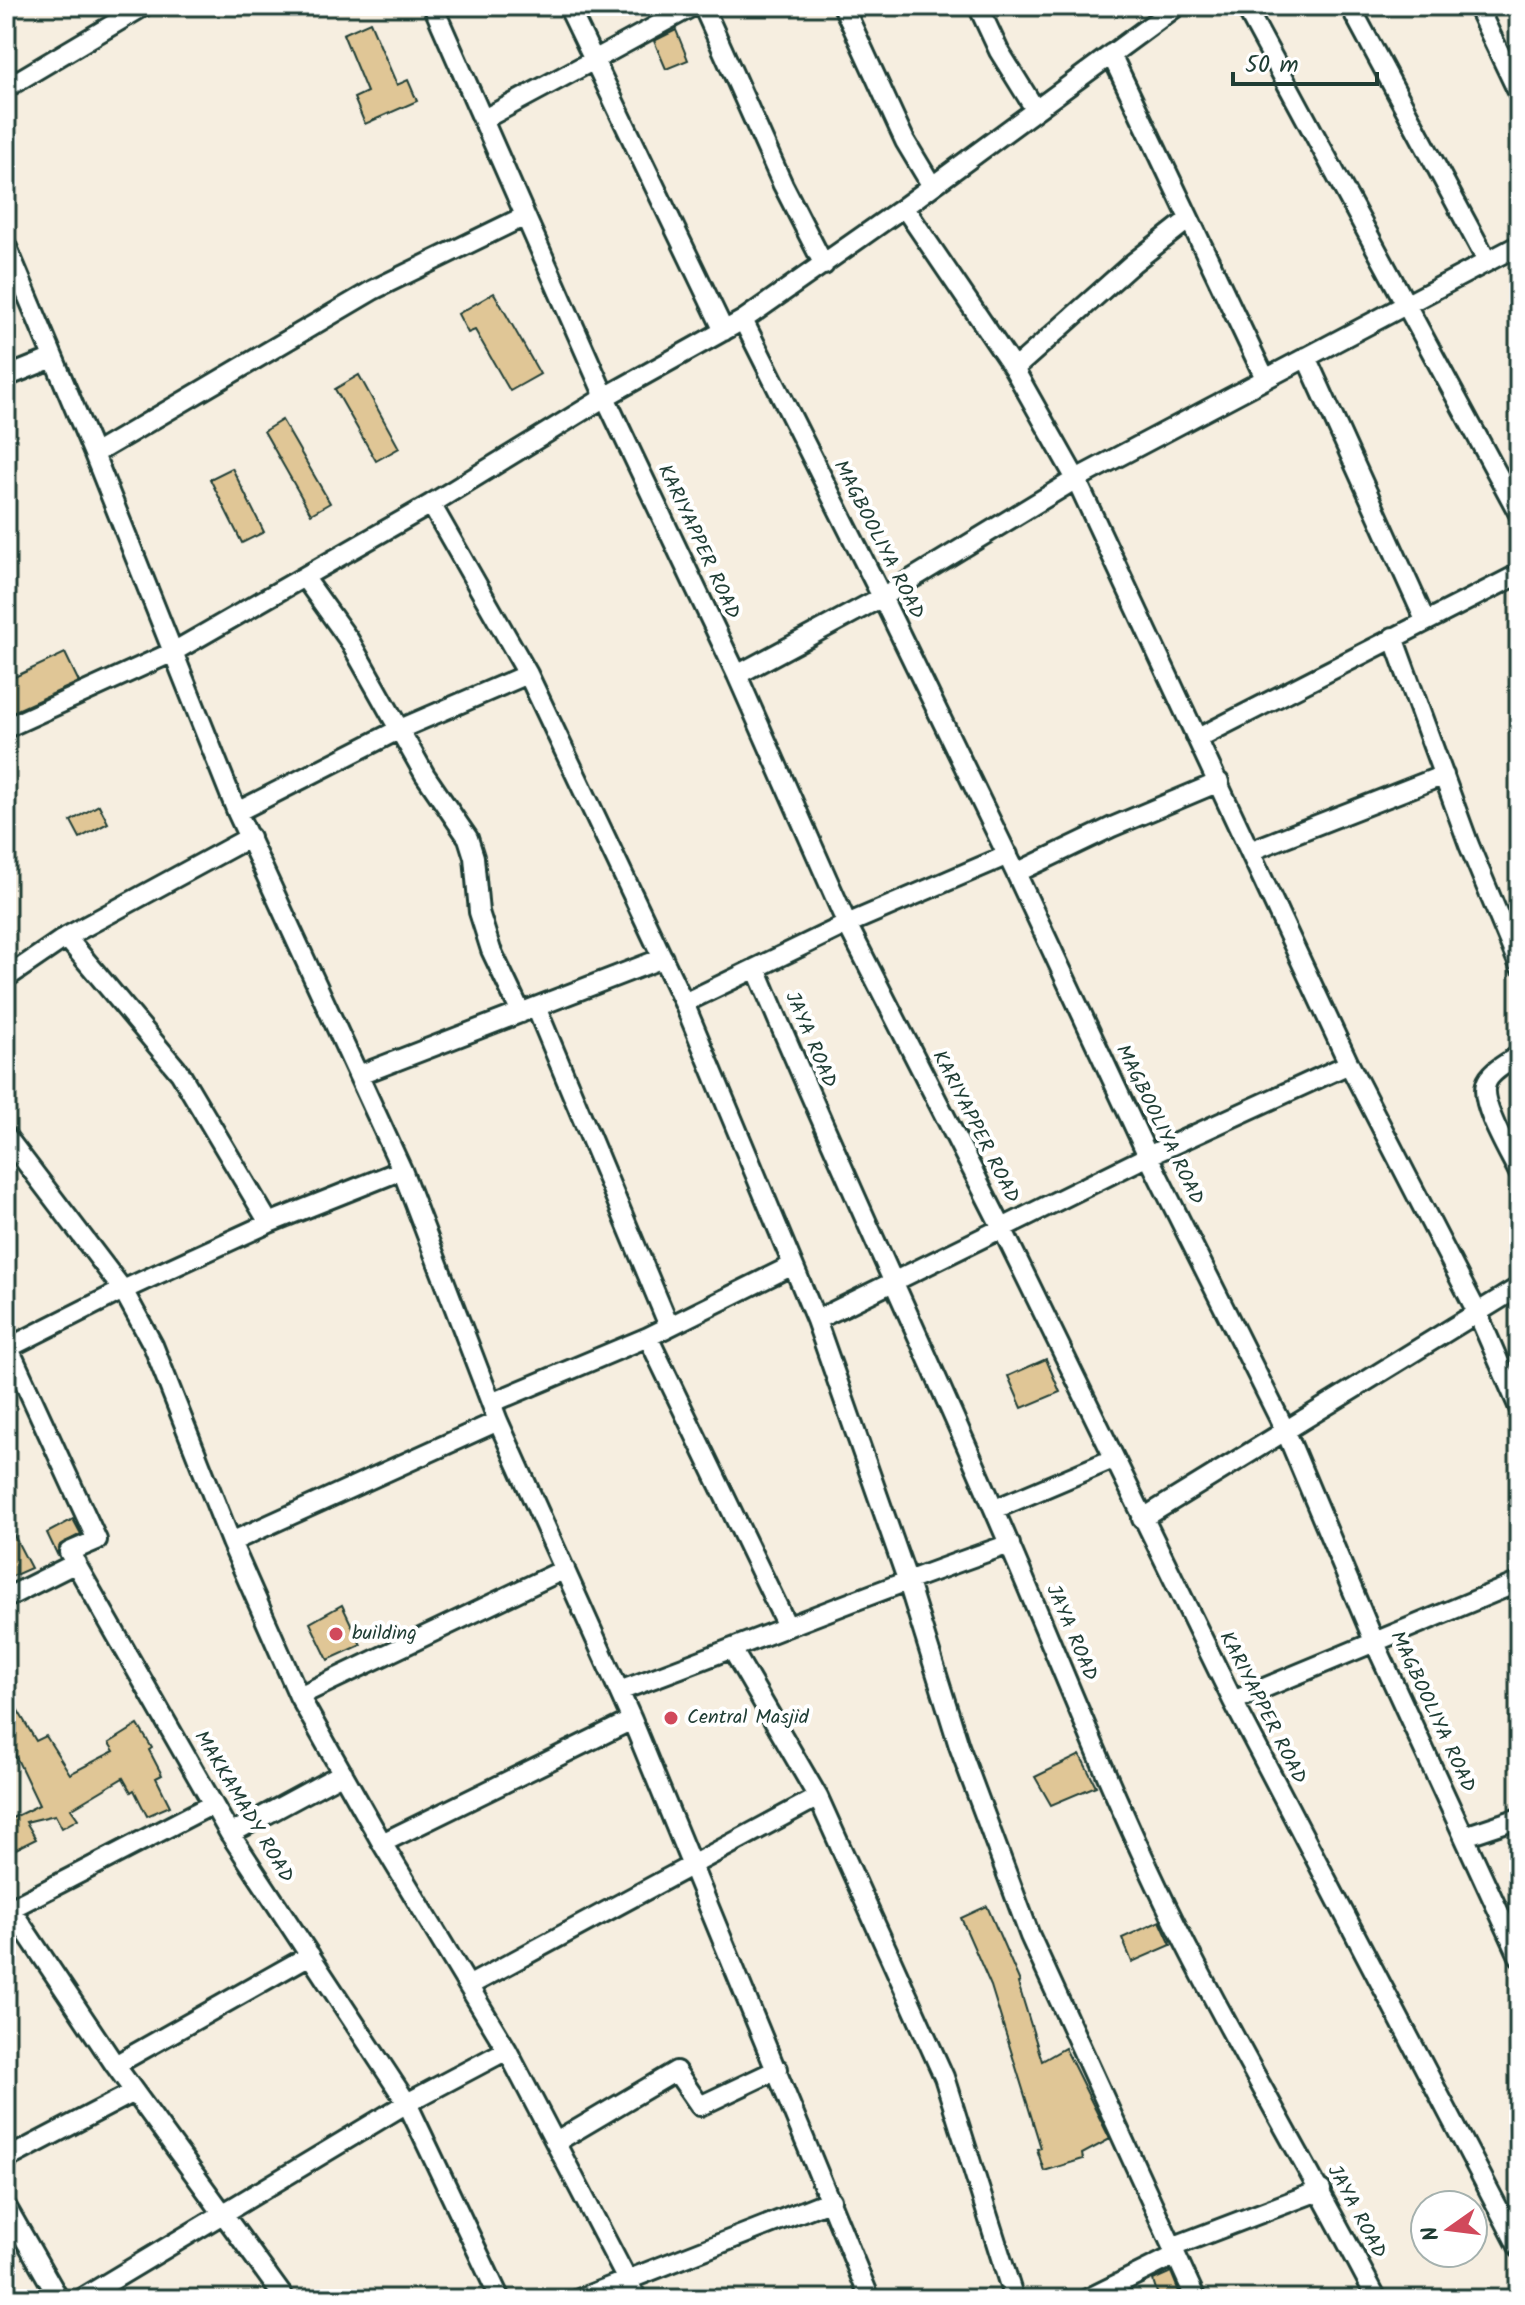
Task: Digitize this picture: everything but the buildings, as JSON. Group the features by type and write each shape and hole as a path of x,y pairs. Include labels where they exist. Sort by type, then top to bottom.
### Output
{"street":[{"path":"6,88 144,6"},
{"name":"KARIYAPPER ROAD","path":"433,6 605,397 737,675 847,924 1003,1230 1233,1701 1519,2248"},
{"path":"568,6 724,331"},
{"path":"484,119 693,6"},
{"path":"703,6 783,185 824,265"},
{"path":"843,6 905,141 932,186"},
{"path":"978,6 999,51 1035,109"},
{"path":"6,728 173,652 431,504 605,397 743,320 824,265 1177,6"},
{"path":"1245,6 1519,514"},
{"path":"1350,6 1487,261"},
{"path":"1477,6 1515,72 1519,94"},
{"path":"1111,54 1265,378"},
{"path":"904,207 1014,369 1076,479 1349,1064 1477,1312 1519,1408"},
{"path":"94,454 373,290 525,216"},
{"path":"1014,369 1133,263 1189,219"},
{"path":"6,245 94,454 237,812 402,1170 494,1412 632,1720 870,2299"},
{"path":"737,675 882,597 1076,479 1519,245"},
{"name":"MAGBOOLIYA ROAD","path":"743,320 882,597 1012,864 1148,1156 1286,1432 1374,1641 1519,1956"},
{"path":"1306,357 1425,620"},
{"path":"6,377 53,358"},
{"path":"431,504 528,674 684,1003 816,1320 907,1579 959,1746 1030,1936 1196,2299"},
{"path":"1198,738 1519,574"},
{"path":"304,577 349,640 425,775 468,838 474,857 479,912 491,950 528,1010 669,1326"},
{"path":"1393,637 1519,965"},
{"path":"237,812 400,729 528,674"},
{"path":"1250,851 1444,775"},
{"path":"684,1003 847,924 1112,827 1219,782"},
{"path":"6,978 66,937 250,837"},
{"path":"66,937 180,1073 269,1223"},
{"path":"359,1075 663,958"},
{"name":"JAYA ROAD","path":"756,968 813,1106 896,1282 995,1509 1128,1823 1194,1961 1321,2190 1377,2299"},
{"path":"1519,1055 1495,1072 1486,1084 1485,1101 1519,1173"},
{"path":"816,1320 1148,1156 1349,1064"},
{"path":"6,1136 123,1290 153,1345 231,1542 299,1696 382,1843 507,2050 637,2299"},
{"path":"6,1598 76,1563 69,1552 97,1540 7,1346 269,1223 402,1170"},
{"path":"231,1542 793,1265"},
{"path":"1142,1519 1519,1287"},
{"path":"648,1337 787,1626"},
{"path":"995,1509 1113,1459"},
{"path":"619,1691 907,1579 1010,1544"},
{"name":"MAKKAMADY ROAD","path":"76,1563 230,1834 407,2103 500,2299"},
{"path":"299,1696 565,1569"},
{"path":"1233,1701 1519,1582"},
{"path":"732,1649 818,1797 944,2077 1014,2299"},
{"path":"382,1843 632,1720"},
{"path":"230,1834 343,1773"},
{"path":"470,1985 818,1797"},
{"path":"213,1804 8,1907 134,2092 285,2299"},
{"path":"1465,1836 1519,1818"},
{"path":"115,2065 310,1955"},
{"path":"81,2299 407,2103 507,2050"},
{"path":"556,2142 676,2071 700,2106 778,2069"},
{"path":"6,2159 134,2092"},
{"path":"1087,2299 1174,2251 1321,2190"},
{"path":"579,2299 831,2200"},
{"path":"6,2206 59,2299"}],"place":[{"name":"building","path":"336,1634"},
{"name":"Central Masjid","path":"671,1718"}]}
